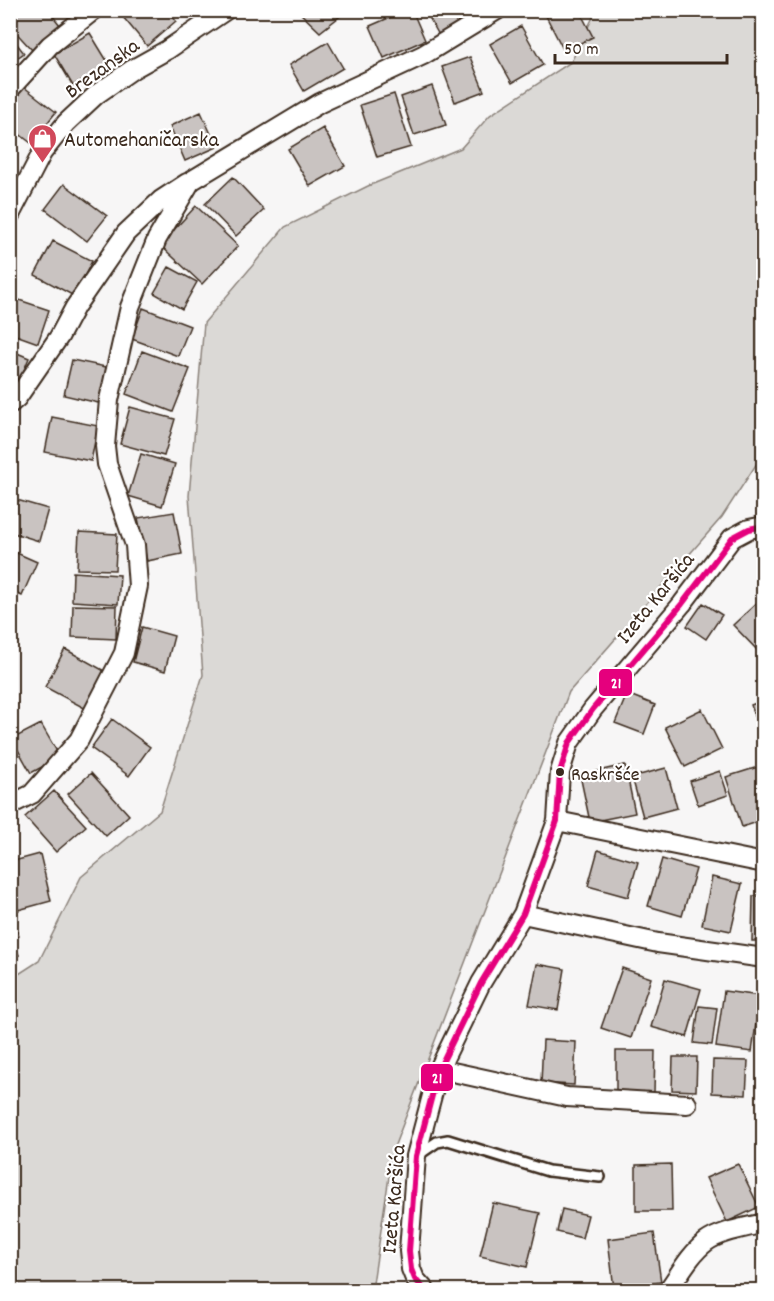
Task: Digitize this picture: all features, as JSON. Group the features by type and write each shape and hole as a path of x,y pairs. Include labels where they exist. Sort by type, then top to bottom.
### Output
{"street":[{"name":"Brezanska","path":"10,89 50,45 94,10"},
{"name":"Brezanska","path":"10,215 42,153 66,123 97,94 226,10"},
{"path":"10,405 59,337 75,307 126,233 161,200 320,103 423,55 497,10"},
{"path":"10,805 32,794 79,740 124,653 138,586 135,545 107,464 105,446 109,400 134,296 157,239 191,181"},
{"name":"Izeta Karšića","path":"425,1290 415,1279 411,1269 409,1251 416,1156 439,1069 481,982 523,914 557,821 560,772 569,743 593,709 682,604 732,538 749,529 764,526"},
{"path":"557,821 764,863"},
{"path":"523,914 658,944 764,958"},
{"path":"439,1069 567,1097 687,1104"},
{"path":"668,1290 691,1258 706,1242 723,1234 764,1223"}],"lane":[{"path":"416,1156 437,1142 448,1140 548,1171 600,1177"}],"shaded area":[{"path":"596,11 763,11 763,454 722,517 569,692 393,1150 372,1290 11,1290 11,979 39,961 81,877 160,811 203,675 189,496 204,323 285,227 368,186 461,148 490,115 571,62"}],"building":[{"path":"10,10 48,10 60,25 32,50 10,26"},
{"path":"131,10 167,10 176,21 147,46 123,17"},
{"path":"297,10 348,10 320,32"},
{"path":"412,10 425,40 384,58 370,26"},
{"path":"425,10 479,10 440,37"},
{"path":"543,10 579,10 593,37 564,51"},
{"path":"521,26 543,65 512,83 490,44"},
{"path":"90,33 109,64 73,86 54,54"},
{"path":"10,35 24,53 10,63"},
{"path":"328,42 343,68 304,91 289,65"},
{"path":"470,57 484,91 455,102 442,67"},
{"path":"432,86 446,125 414,135 401,97"},
{"path":"24,87 56,112 31,143 10,127 10,105"},
{"path":"394,94 411,147 377,157 360,105"},
{"path":"201,112 217,147 185,161 170,126"},
{"path":"323,128 345,166 310,186 288,149"},
{"path":"233,177 264,210 236,236 205,204"},
{"path":"64,184 107,216 87,241 45,209"},
{"path":"196,206 238,246 202,284 160,245"},
{"path":"53,241 92,261 74,296 35,275"},
{"path":"169,267 197,282 182,309 154,293"},
{"path":"10,297 49,310 38,343 10,333"},
{"path":"143,308 190,326 178,356 132,339"},
{"path":"10,350 29,358 17,387 10,384"},
{"path":"142,351 190,369 173,412 126,394"},
{"path":"72,360 111,368 103,404 64,395"},
{"path":"130,407 175,419 164,456 120,444"},
{"path":"52,417 98,426 91,461 45,452"},
{"path":"141,454 175,464 162,506 128,496"},
{"path":"10,498 48,509 39,541 10,532"},
{"path":"174,512 182,554 147,561 138,518"},
{"path":"79,532 117,534 115,570 77,569"},
{"path":"10,550 37,562 22,596 10,591"},
{"path":"73,572 120,575 118,604 72,601"},
{"path":"761,599 764,602 764,654 762,655 733,625"},
{"path":"10,600 15,600 11,643 10,643"},
{"path":"703,603 722,615 706,639 687,626"},
{"path":"73,605 117,606 116,639 72,637"},
{"path":"142,627 174,636 165,671 133,662"},
{"path":"65,649 108,673 88,710 45,687"},
{"path":"627,694 655,705 644,734 615,723"},
{"path":"764,700 764,739 763,739 751,705"},
{"path":"702,709 722,749 685,767 665,727"},
{"path":"112,719 150,747 129,776 91,748"},
{"path":"41,724 60,757 31,773 12,739"},
{"path":"10,740 18,781 10,783"},
{"path":"625,765 635,813 590,822 580,775"},
{"path":"758,767 764,783 764,820 742,827 726,777"},
{"path":"666,768 677,808 643,817 632,777"},
{"path":"720,771 728,795 698,805 690,781"},
{"path":"91,773 129,815 106,836 68,794"},
{"path":"54,791 86,826 56,852 25,817"},
{"path":"598,850 638,862 628,897 588,886"},
{"path":"40,854 51,901 18,910 10,878 10,862"},
{"path":"662,859 696,869 682,916 648,906"},
{"path":"712,877 742,884 731,931 702,925"},
{"path":"753,896 764,896 764,941 752,941"},
{"path":"10,915 19,936 10,939"},
{"path":"13,942 19,955 10,959 10,943"},
{"path":"537,964 565,969 558,1010 529,1005"},
{"path":"622,968 651,978 631,1038 601,1028"},
{"path":"665,979 701,989 687,1037 651,1027"},
{"path":"724,991 760,996 752,1052 716,1047"},
{"path":"699,1006 717,1008 712,1045 694,1043"},
{"path":"543,1040 576,1042 574,1085 541,1083"},
{"path":"616,1051 655,1051 654,1093 616,1093"},
{"path":"673,1057 697,1057 696,1091 672,1090"},
{"path":"713,1060 748,1061 746,1095 712,1093"},
{"path":"671,1164 672,1211 636,1211 636,1165"},
{"path":"738,1164 759,1207 727,1222 706,1178"},
{"path":"493,1203 540,1213 527,1267 480,1256"},
{"path":"562,1209 588,1215 582,1238 557,1232"},
{"path":"654,1233 661,1282 614,1289 608,1239"}],"transit line":[{"name":"21","path":"425,1290 415,1279 411,1269 409,1251 416,1156 439,1069 481,983 523,914 557,821 560,772 569,743 593,709 682,604 732,538 749,529 764,526"}],"place":[{"name":"Automehaničarska","path":"43,164"},
{"name":"Raskršće","path":"560,772"}]}
